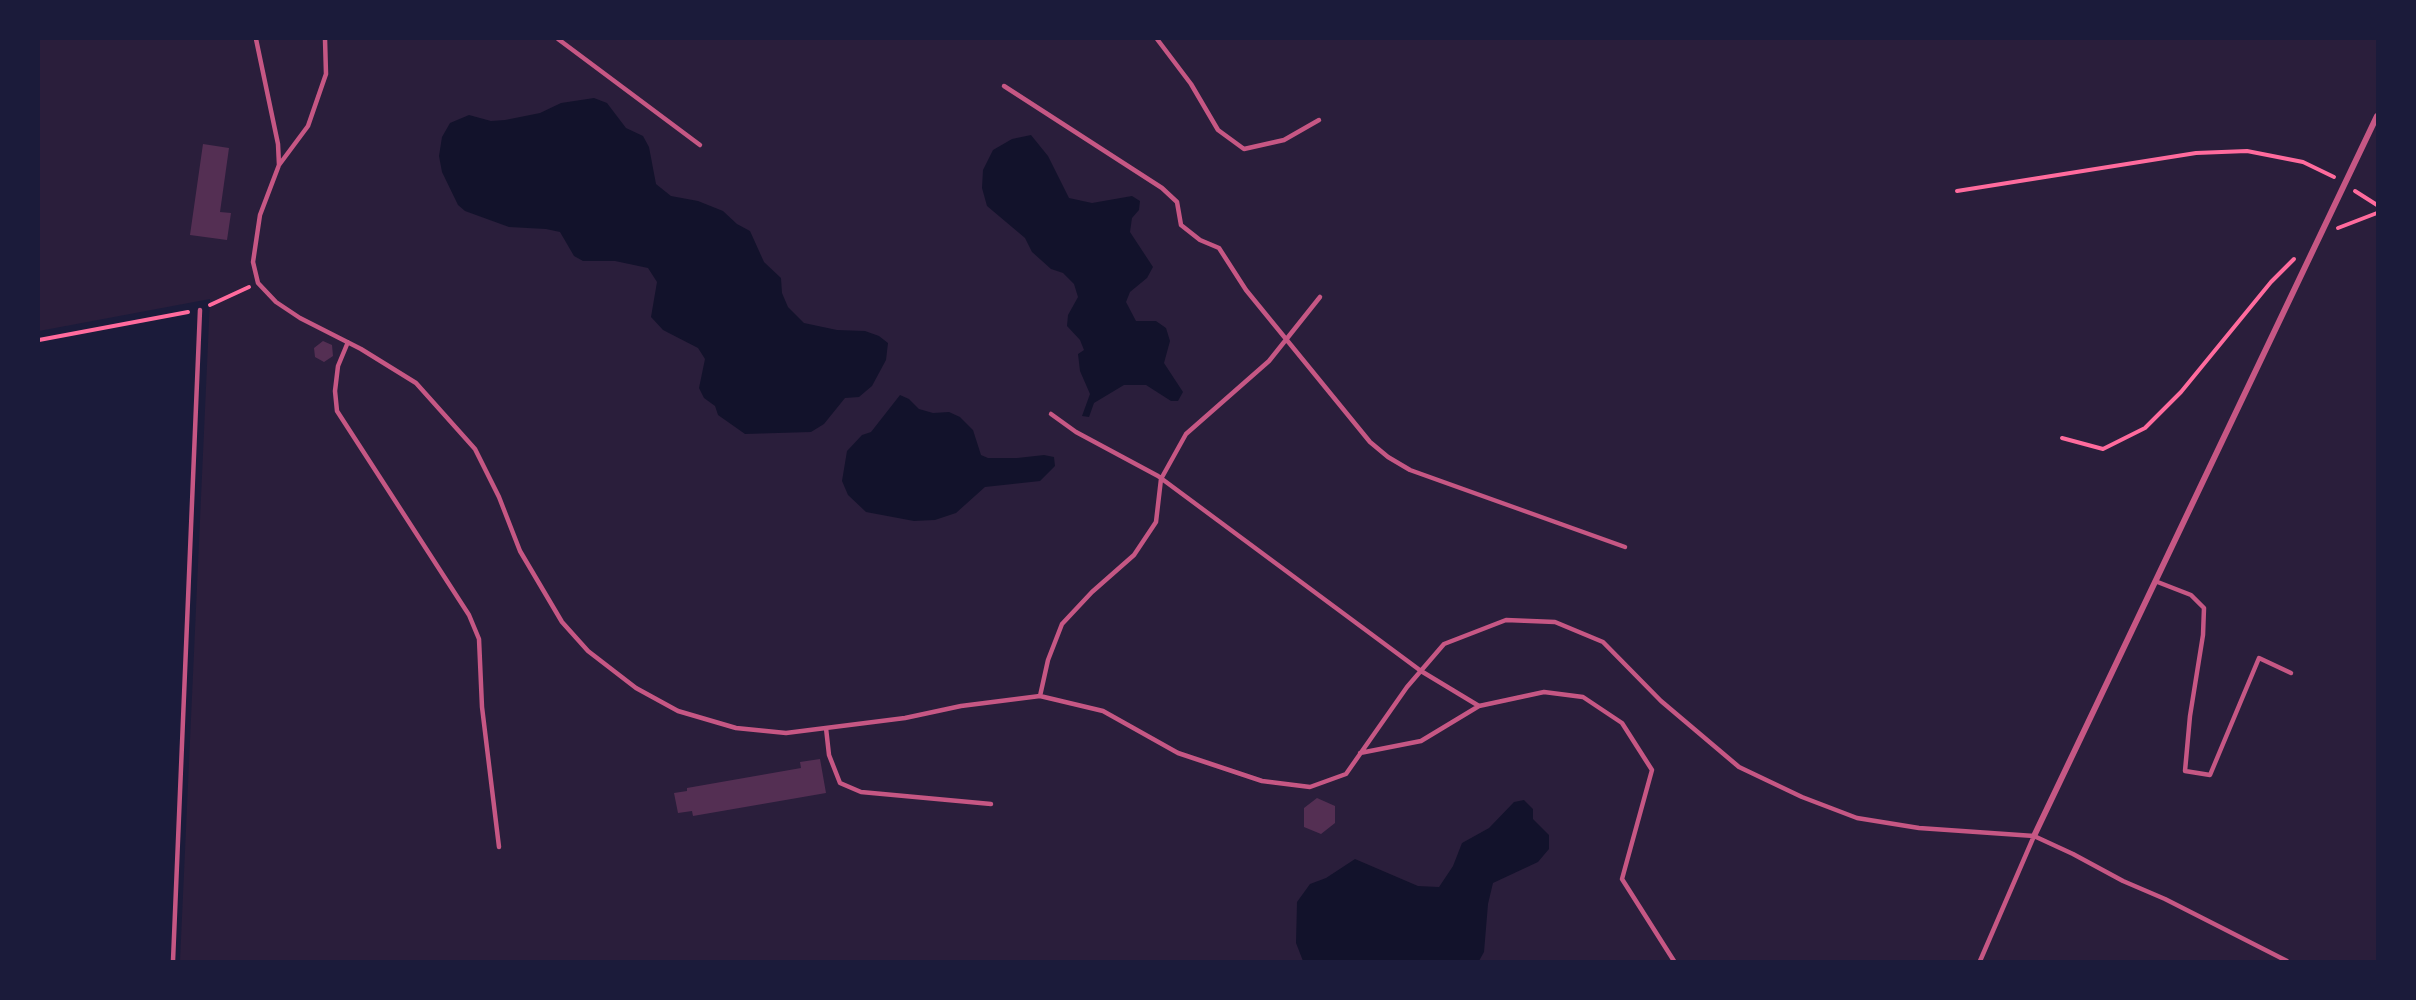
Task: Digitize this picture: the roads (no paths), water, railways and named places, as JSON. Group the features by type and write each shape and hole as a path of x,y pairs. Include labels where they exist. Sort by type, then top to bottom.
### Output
{"street":[{"path":"2034,836 2377,116"}],"lane":[{"path":"256,39 278,144 279,165"},
{"path":"325,39 326,74 308,126 279,165 260,215 253,262 258,283 276,302 300,318 348,342 416,383 475,449 500,497 520,551 562,622 588,651 636,688 678,711 736,728 786,733 1040,696 1103,711 1178,753 1262,782 1310,787 1346,774 1421,671 1444,644 1506,620 1555,622 1603,642 1661,701 1739,767 1802,796 1868,820 1919,828 2034,836 2123,881 2165,898 2287,961"},
{"path":"558,39 700,145"},
{"path":"1156,39 1191,84 1218,130 1244,149 1284,140 1319,120"},
{"path":"1004,86 1162,188 1177,202 1181,225 1200,240 1219,248 1246,290 1370,442 1388,457 1410,470 1625,547"},
{"path":"1040,696 1048,660 1062,624 1092,592 1134,555 1156,522 1161,479 1186,434 1269,361 1320,297"},
{"path":"173,961 201,310"},
{"path":"348,342 338,366 334,391 337,411 469,615 479,639 482,707 500,847"},
{"path":"1051,414 1076,432 1109,448 1161,479 1421,671 1479,706"},
{"path":"2155,581 2191,595 2204,608 2203,635 2190,716 2185,771 2210,775 2259,658 2291,673"},
{"path":"1360,753 1421,741 1479,706 1544,692 1583,697 1622,723 1652,770 1638,830 1622,879 1674,961"},
{"path":"826,728 830,755 840,783 861,792 991,804"},
{"path":"1980,961 2034,836"}]}
